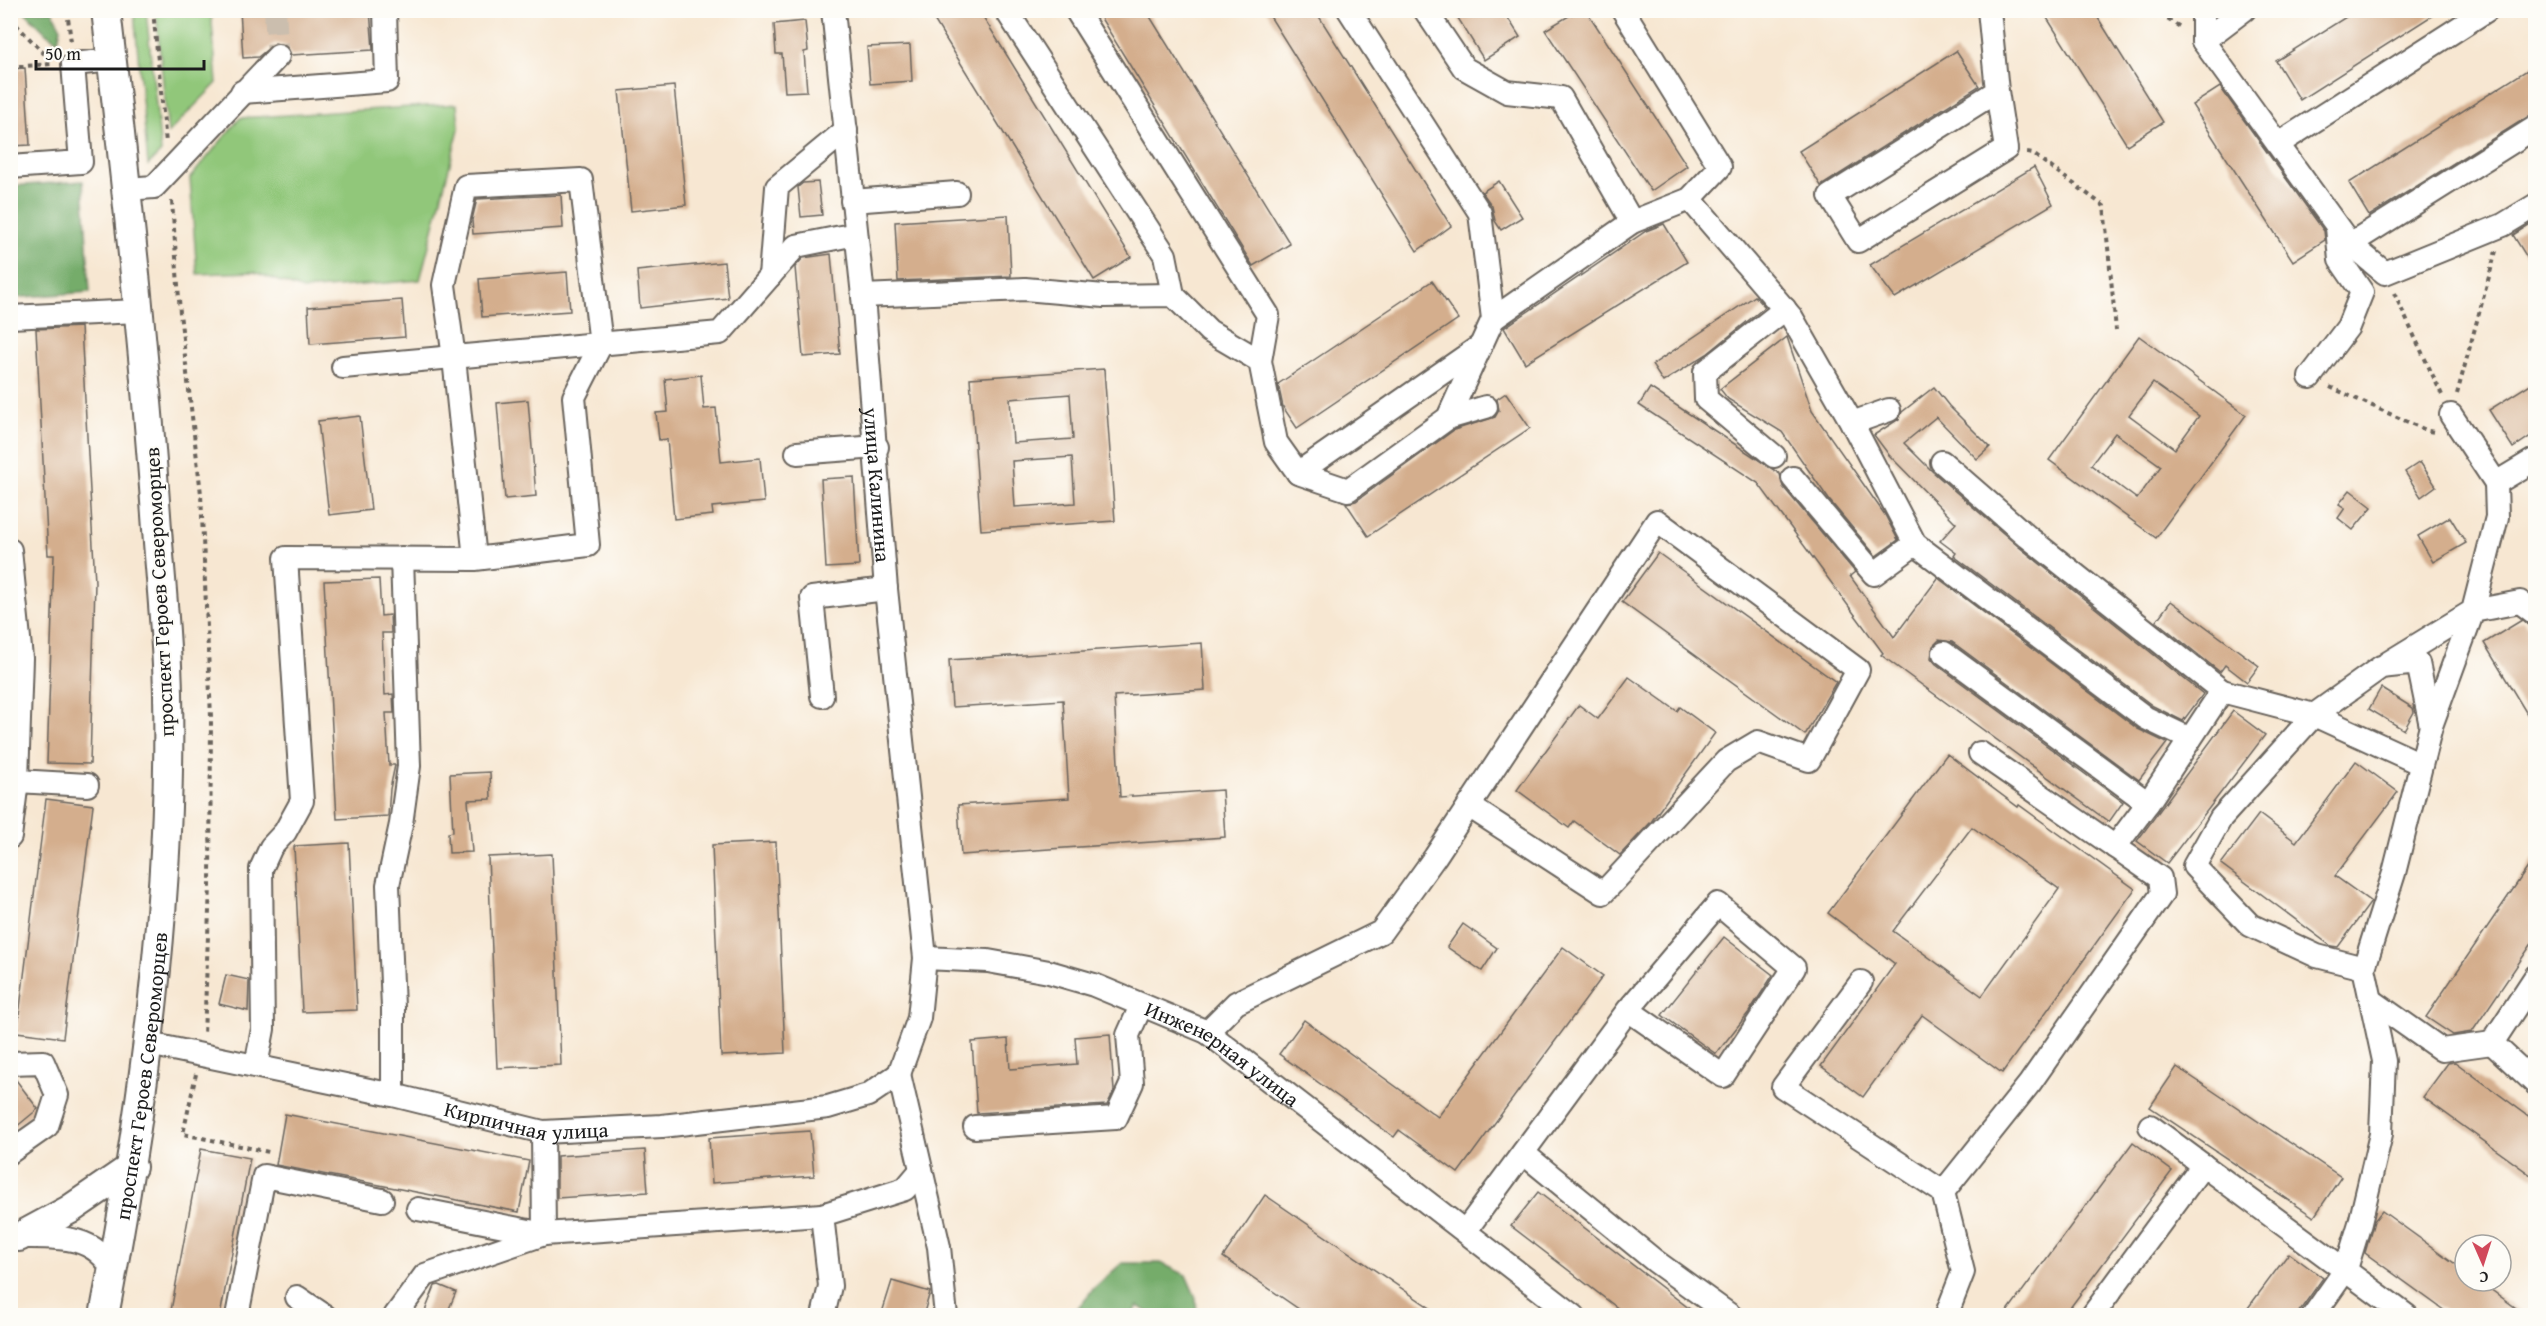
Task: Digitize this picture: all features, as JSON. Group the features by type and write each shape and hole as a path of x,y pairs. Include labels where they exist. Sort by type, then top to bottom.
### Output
{"main road":[{"name":"проспект Героев Североморцев","path":"104,1316 132,1167 149,1044 164,882 168,693 153,466 106,10"},
{"path":"13,1241 69,1210 132,1167"}],"street":[{"path":"242,92 387,81 385,10"},
{"name":"улица Калинина","path":"833,10 877,447 886,589 925,958"},
{"path":"1006,10 1165,255 1173,296 1209,331 1260,361"},
{"path":"1076,10 1268,315 1260,361 1276,442 1298,473 1348,490 1448,418 1486,407"},
{"path":"1349,10 1480,213 1493,319 1448,418"},
{"path":"1425,10 1464,68 1507,92 1561,98 1632,222"},
{"path":"1493,319 1632,222 1690,199 1720,167 1623,10"},
{"path":"1989,10 1997,91 2006,149 1858,241 1830,196 1997,91"},
{"path":"2203,10 2203,41 2350,244 2385,273 2503,225 2535,205"},
{"path":"2203,41 2244,10"},
{"path":"2278,144 2487,10"},
{"path":"126,189 154,187 278,56"},
{"path":"10,167 81,162 73,64 112,60"},
{"path":"2350,244 2535,127"},
{"path":"770,276 777,187 846,130"},
{"path":"256,1066 263,1029 261,869 271,848 285,832 302,801 286,558 475,559 588,545 574,397 601,344 581,180 466,186 444,285 475,559"},
{"path":"852,201 957,194"},
{"path":"1690,199 1792,318 1852,423 1915,544 2146,718 2190,739"},
{"path":"2310,377 2348,327 2362,292 2340,260 2336,225"},
{"path":"344,367 720,333 796,246 856,234"},
{"path":"863,296 1025,289 1104,296 1173,296"},
{"path":"1774,456 1706,399 1705,372 1785,309"},
{"path":"10,316 138,311"},
{"path":"1298,473 1481,346"},
{"path":"1852,423 1888,410"},
{"path":"2313,1316 2346,1269 2360,1223 2381,1134 2384,1061 2364,968 2394,873 2431,726 2473,611 2497,517 2496,483 2451,415"},
{"path":"797,453 877,447"},
{"path":"2496,483 2535,459"},
{"path":"1941,462 2028,537 2222,691 2314,715 2421,764"},
{"path":"1793,478 1874,574 1915,544"},
{"path":"1207,1032 1236,1003 1381,932 1469,806 1657,521 1858,670 1809,760 1758,742 1726,761 1604,892 1469,806"},
{"path":"10,837 17,781 21,658 11,558"},
{"path":"393,1095 393,1008 388,885 401,824 409,766 402,558"},
{"path":"822,696 812,598 886,589"},
{"path":"2364,968 2317,956 2250,925 2194,866 2221,818 2314,715 2381,667 2473,611 2520,602 2535,614"},
{"path":"1944,653 2148,803"},
{"path":"2381,667 2418,663 2431,726"},
{"path":"2115,847 2148,803 2222,691"},
{"path":"1943,1192 2030,1083 2162,894 2160,878 1980,753"},
{"path":"17,781 87,785"},
{"path":"1466,1230 1628,1010 1718,904 1794,968 1723,1076 1628,1010"},
{"path":"925,958 919,1018 899,1074 939,1247 946,1316"},
{"name":"Инженерная улица","path":"925,958 988,961 1049,972 1094,985 1207,1032 1466,1230 1574,1316"},
{"path":"2371,1000 2442,1050 2492,1043 2535,976"},
{"path":"1861,982 1783,1087 1943,1192 1963,1272 1946,1316"},
{"path":"975,1127 1116,1118 1132,1083 1128,1035 1141,1006"},
{"path":"2492,1043 2535,1084"},
{"name":"Кирпичная улица","path":"149,1044 393,1095 543,1132 662,1126 828,1107 868,1095 899,1074"},
{"path":"10,1063 43,1062 57,1095 47,1126 10,1152"},
{"path":"2150,1126 2407,1316"},
{"path":"543,1132 544,1234"},
{"path":"1523,1153 1655,1261 1731,1316"},
{"path":"2092,1316 2203,1165"},
{"path":"395,1316 425,1275 544,1234 822,1215 905,1189 921,1170"},
{"path":"237,1316 264,1176 382,1200"},
{"path":"418,1209 544,1234"},
{"path":"822,1215 830,1286 823,1316"},
{"path":"13,1241 65,1238 79,1241 96,1248 113,1271"},
{"path":"297,1297 325,1316"}],"path":[{"path":"67,10 73,64"},
{"path":"153,10 169,169 180,313 201,495 211,717 209,918 204,1034 183,1134 268,1152 264,1176"},
{"path":"2152,10 2203,41"},
{"path":"10,18 53,64 10,67"},
{"path":"2006,149 2033,154 2104,206 2116,330"},
{"path":"2451,415 2476,316 2503,225"},
{"path":"2385,273 2451,415"},
{"path":"2310,377 2428,431 2464,435"}],"green space":[{"path":"24,11 52,11 61,28 58,41 47,34"},
{"path":"134,11 146,11 161,152 148,165"},
{"path":"156,11 211,11 217,83 168,133"},
{"path":"457,104 459,129 420,280 303,290 254,272 197,274 190,178 240,118"},
{"path":"83,181 90,292 11,298 11,186"},
{"path":"1122,1263 1161,1263 1186,1275 1196,1298 1197,1315 1152,1315 1138,1306 1131,1315 1072,1315 1094,1288"}],"building":[{"path":"240,10 370,10 373,50 291,55 287,46 275,43 258,57 243,58"},
{"path":"928,10 979,10 1131,257 1094,280"},
{"path":"1096,10 1146,10 1290,244 1253,266"},
{"path":"1266,10 1315,10 1451,226 1417,251"},
{"path":"1453,10 1503,10 1520,37 1484,60"},
{"path":"1579,10 1586,10 1687,166 1651,191 1545,30"},
{"path":"2042,10 2093,10 2163,122 2127,145"},
{"path":"2357,10 2441,10 2300,100 2276,61"},
{"path":"805,21 808,51 804,52 807,91 785,92 782,54 776,54 774,24"},
{"path":"910,45 912,81 870,84 867,47"},
{"path":"1956,51 1979,86 1821,186 1799,151"},
{"path":"2535,65 2535,114 2369,216 2349,183"},
{"path":"25,68 30,145 10,146 10,69"},
{"path":"674,86 686,205 631,211 619,91"},
{"path":"2220,87 2324,231 2325,240 2293,261 2192,105"},
{"path":"2034,167 2053,204 1895,298 1870,265"},
{"path":"1499,181 1522,217 1501,230 1495,221 1492,206 1482,192"},
{"path":"818,182 822,215 801,217 798,187 803,183"},
{"path":"561,195 563,228 473,234 472,220 477,199"},
{"path":"1008,215 1011,276 898,281 895,222"},
{"path":"2535,221 2535,270 2513,235"},
{"path":"1664,224 1687,262 1525,363 1504,328 1646,231"},
{"path":"831,254 840,354 803,357 795,267 803,258"},
{"path":"724,262 728,298 640,308 637,271"},
{"path":"567,272 570,311 482,317 479,279"},
{"path":"1432,281 1458,319 1297,428 1283,407 1278,384"},
{"path":"1755,296 1765,307 1707,354 1663,382 1652,365"},
{"path":"402,300 405,337 310,344 308,307"},
{"path":"81,327 95,582 90,764 47,763 54,555 48,555 36,329"},
{"path":"2139,336 2246,415 2156,538 2049,460","holes":["2153,383 2199,416 2175,449 2129,415","2115,433 2161,466 2137,499 2091,465"]},
{"path":"1787,337 1812,411 1885,515 1898,540 1876,556 1830,501 1782,432 1728,399 1720,389"},
{"path":"1104,369 1115,521 981,530 970,378","holes":["1070,394 1073,439 1013,443 1010,399","1072,457 1075,503 1015,507 1012,461"]},
{"path":"701,375 704,409 716,408 721,462 760,458 764,502 712,507 713,515 674,519 667,439 659,440 656,413 668,412 665,379"},
{"path":"2535,381 2535,433 2513,448 2489,410"},
{"path":"1934,387 1949,406 1990,447 1977,459 1936,417 1904,443 1933,472 2019,547 2203,694 2183,721 2153,706 1954,556 1956,553 1940,541 1956,523 1889,455 1874,435 1899,419 1902,412"},
{"path":"1650,388 1780,474 1783,487 1855,572 1850,576 1894,637 1938,578 2138,729 2167,743 2139,780 1952,642 1939,640 1933,646 1931,658 1936,664 2123,802 2109,822 1881,655 1883,653 1758,483 1639,405"},
{"path":"1506,393 1530,428 1368,536 1346,503 1356,501 1454,430 1495,417 1499,410 1497,399"},
{"path":"528,400 536,496 505,499 497,403"},
{"path":"360,416 371,510 329,515 318,421"},
{"path":"2420,462 2436,486 2421,497 2405,472"},
{"path":"854,477 859,566 826,568 821,479"},
{"path":"2350,490 2372,507 2353,530 2338,518 2345,508 2339,504"},
{"path":"2450,517 2466,543 2433,562 2418,536"},
{"path":"1658,553 1836,682 1805,735 1622,602"},
{"path":"379,579 381,616 390,615 391,633 382,633 385,695 393,694 394,713 386,713 389,765 395,765 388,816 337,819 324,581"},
{"path":"2171,601 2259,666 2247,682 2225,665 2220,672 2156,621"},
{"path":"2522,620 2535,637 2535,727 2484,643"},
{"path":"1202,643 1205,690 1114,696 1120,797 1222,790 1225,837 961,855 958,805 1069,798 1063,700 952,707 949,660"},
{"path":"1629,677 1677,711 1680,707 1715,733 1651,822 1620,855 1574,821 1569,828 1517,790 1579,705 1598,719"},
{"path":"2381,688 2413,708 2414,712 2404,730 2369,709"},
{"path":"2233,711 2265,735 2167,863 2137,841"},
{"path":"1947,754 2135,889 2002,1073 1922,1015 1863,1097 1821,1066 1895,964 1828,913","holes":["1972,827 2059,889 1982,996 1893,931"]},
{"path":"2356,761 2398,792 2335,876 2371,902 2338,947 2331,946 2221,864 2259,814 2296,842"},
{"path":"490,772 491,799 468,800 472,852 449,853 448,833 453,832 450,774"},
{"path":"46,799 93,805 63,1038 17,1032"},
{"path":"776,842 785,1053 721,1056 712,845"},
{"path":"349,843 357,1010 302,1012 294,846"},
{"path":"552,854 561,1065 497,1068 488,857"},
{"path":"2535,857 2535,939 2472,1032 2453,1035 2426,1017"},
{"path":"1463,924 1497,948 1482,971 1447,947"},
{"path":"1724,937 1773,975 1749,1012 1716,1054 1662,1015"},
{"path":"1563,947 1603,976 1458,1173 1399,1130 1394,1137 1279,1054 1304,1020 1438,1117"},
{"path":"226,975 249,980 248,1011 219,1004"},
{"path":"1110,1034 1114,1091 1107,1105 977,1113 972,1042 1008,1039 1010,1069 1077,1064 1075,1037"},
{"path":"2455,1062 2535,1121 2535,1178 2423,1097 2448,1063"},
{"path":"2177,1067 2341,1177 2314,1217 2150,1107"},
{"path":"10,1076 13,1076 38,1109 10,1132"},
{"path":"285,1114 529,1161 519,1212 276,1165"},
{"path":"810,1131 814,1176 712,1183 709,1138"},
{"path":"2133,1142 2172,1171 2064,1316 2004,1316"},
{"path":"201,1149 250,1158 220,1316 170,1316"},
{"path":"645,1150 648,1192 557,1198 557,1156"},
{"path":"1538,1192 1699,1316 1628,1316 1511,1226"},
{"path":"1265,1195 1442,1316 1309,1316 1223,1257"},
{"path":"2382,1211 2453,1262 2453,1293 2495,1293 2527,1316 2452,1316 2365,1253 2374,1221"},
{"path":"2289,1253 2323,1278 2296,1316 2242,1316"},
{"path":"892,1281 930,1292 923,1316 881,1316"},
{"path":"439,1285 456,1292 446,1316 423,1316 435,1286"}],"tunnel":[{"path":"275,10 278,56"}]}
